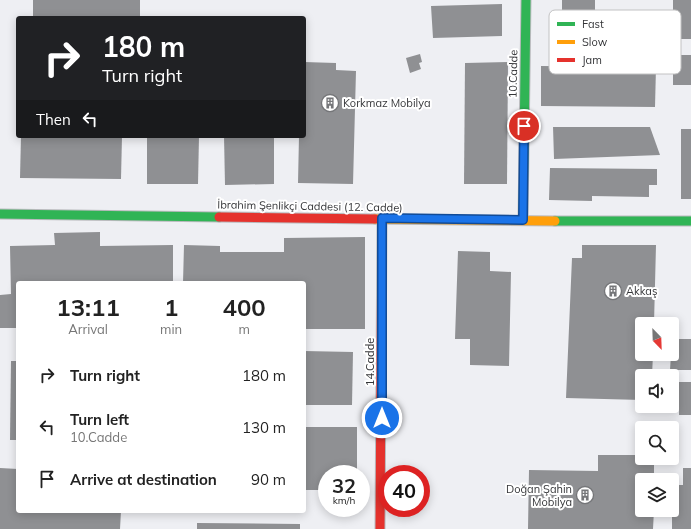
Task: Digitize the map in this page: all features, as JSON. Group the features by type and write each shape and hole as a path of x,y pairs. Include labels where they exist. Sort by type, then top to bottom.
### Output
{"street":[{"name":"10.Cadde","path":"523,220 526,0"},
{"name":"İbrahim Şenlikçi Caddesi (12. Cadde)","path":"0,214 691,221"},
{"name":"14.Cadde","path":"380,529 382,218"}],"building":[{"path":"33,0 140,0 140,16 33,16"},
{"path":"562,0 595,0 595,10 562,10"},
{"path":"673,0 691,0 691,39 681,39 681,10 673,10"},
{"path":"502,4 502,36 433,38 431,6"},
{"path":"420,54 422,62 419,63 421,69 410,73 406,58"},
{"path":"681,55 691,55 691,85 673,85 673,74 681,74"},
{"name":"Korkmaz Mobilya","path":"306,62 336,63 336,70 356,71 353,184 298,183 299,138 306,138"},
{"path":"508,62 507,184 464,184 465,63"},
{"path":"541,66 549,66 549,74 656,74 655,107 541,106"},
{"path":"553,127 650,127 660,155 554,159"},
{"path":"681,129 691,129 691,199 681,199"},
{"path":"21,138 122,138 121,179 20,178"},
{"path":"147,138 199,138 198,184 147,184"},
{"path":"224,138 274,138 274,184 225,185"},
{"path":"550,168 657,169 657,185 649,185 649,197 592,196 592,201 549,200"},
{"path":"100,232 100,246 173,245 173,281 16,281 16,328 0,328 0,295 11,294 10,246 55,245 54,233"},
{"path":"365,237 365,329 306,329 306,281 183,281 184,245 220,246 220,252 284,252 284,238"},
{"name":"Akkaş","path":"582,245 656,245 654,317 635,317 635,361 653,361 652,369 635,369 635,400 566,398 572,258 582,258"},
{"path":"458,251 490,252 490,271 511,272 509,366 470,365 470,339 455,339"},
{"path":"679,339 691,339 691,370 670,369 671,361 679,361"},
{"path":"306,351 353,352 352,405 306,405"},
{"path":"11,361 16,361 16,440 10,440"},
{"path":"679,382 691,382 691,415 679,415"},
{"path":"306,427 357,427 357,465 318,465 318,490 306,490"},
{"name":"Doğan Şahin Mobilya","path":"598,455 635,455 635,465 654,465 654,473 635,473 635,517 654,517 653,529 528,529 529,470 598,471"},
{"path":"0,468 16,469 16,513 121,513 120,529 0,529"},
{"path":"683,468 691,468 691,529 672,529 672,517 679,517 679,485 683,485"},
{"path":"197,523 300,524 300,529 197,529"}],"traffic: fast":[{"path":"523,220 526,0"},
{"path":"0,214 219,217"},
{"path":"555,221 691,221"}],"traffic: slow":[{"path":"375,219 555,221"}],"traffic: jam":[{"path":"219,217 375,219"},
{"path":"380,529 382,218"}],"place":[{"name":"Korkmaz Mobilya","path":"330,103"},
{"name":"Akkaş","path":"613,291"},
{"name":"Doğan Şahin Mobilya","path":"585,495"}],"route":[{"path":"382,418 382,218 523,220 524,126"}]}
